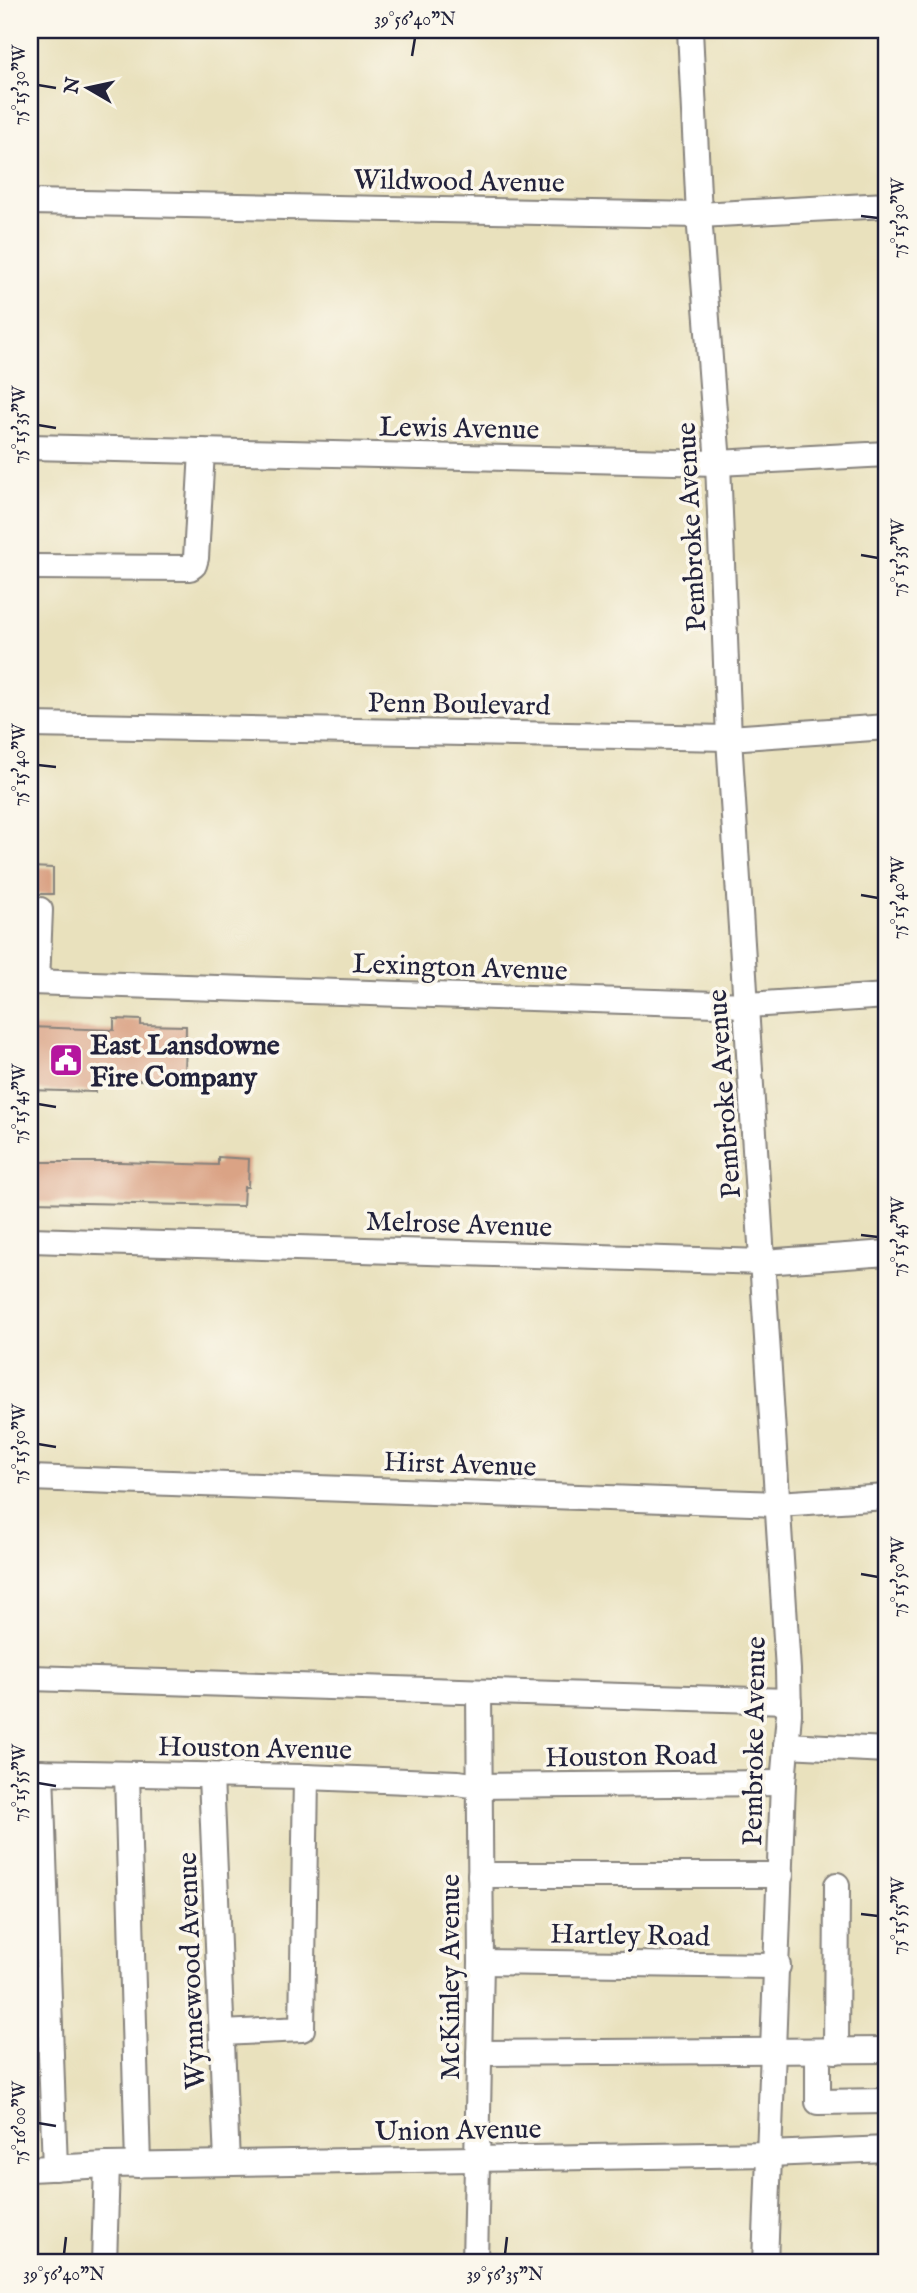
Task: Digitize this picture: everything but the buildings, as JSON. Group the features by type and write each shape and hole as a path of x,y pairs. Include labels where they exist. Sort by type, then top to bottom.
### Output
{"street":[{"name":"Pembroke Avenue","path":"690,30 699,215 718,463 730,738 789,1701 783,1783 765,2263"},
{"name":"Wildwood Avenue","path":"30,202 699,215 887,205"},
{"name":"Lewis Avenue","path":"30,447 718,463 887,454"},
{"path":"30,567 190,568 196,558 202,451"},
{"name":"Penn Boulevard","path":"30,725 730,738 887,727"},
{"path":"34,982 40,910"},
{"name":"Lexington Avenue","path":"34,982 748,1005 887,996"},
{"name":"Melrose Avenue","path":"30,1240 764,1262 887,1254"},
{"name":"Hirst Avenue","path":"30,1478 777,1504 887,1497"},
{"path":"30,1678 789,1701"},
{"name":"McKinley Avenue","path":"475,2263 481,1962 479,1692"},
{"path":"786,1745 887,1750"},
{"path":"35,1772 55,2168"},
{"name":"Houston Avenue","path":"35,1772 306,1777 479,1786"},
{"path":"127,1774 138,2165"},
{"name":"Wynnewood Avenue","path":"211,1776 228,2163"},
{"path":"222,2033 302,2029 306,1777"},
{"name":"Houston Road","path":"479,1786 783,1783"},
{"path":"480,1875 781,1875"},
{"path":"837,1885 827,2051 818,2102 887,2101"},
{"name":"Hartley Road","path":"481,1962 778,1966"},
{"path":"479,2053 887,2050"},
{"name":"Union Avenue","path":"30,2169 107,2165 769,2154 887,2149"},
{"path":"104,2263 107,2165"}],"place":[{"name":"East Lansdowne Fire Company","path":"66,1060"}]}
